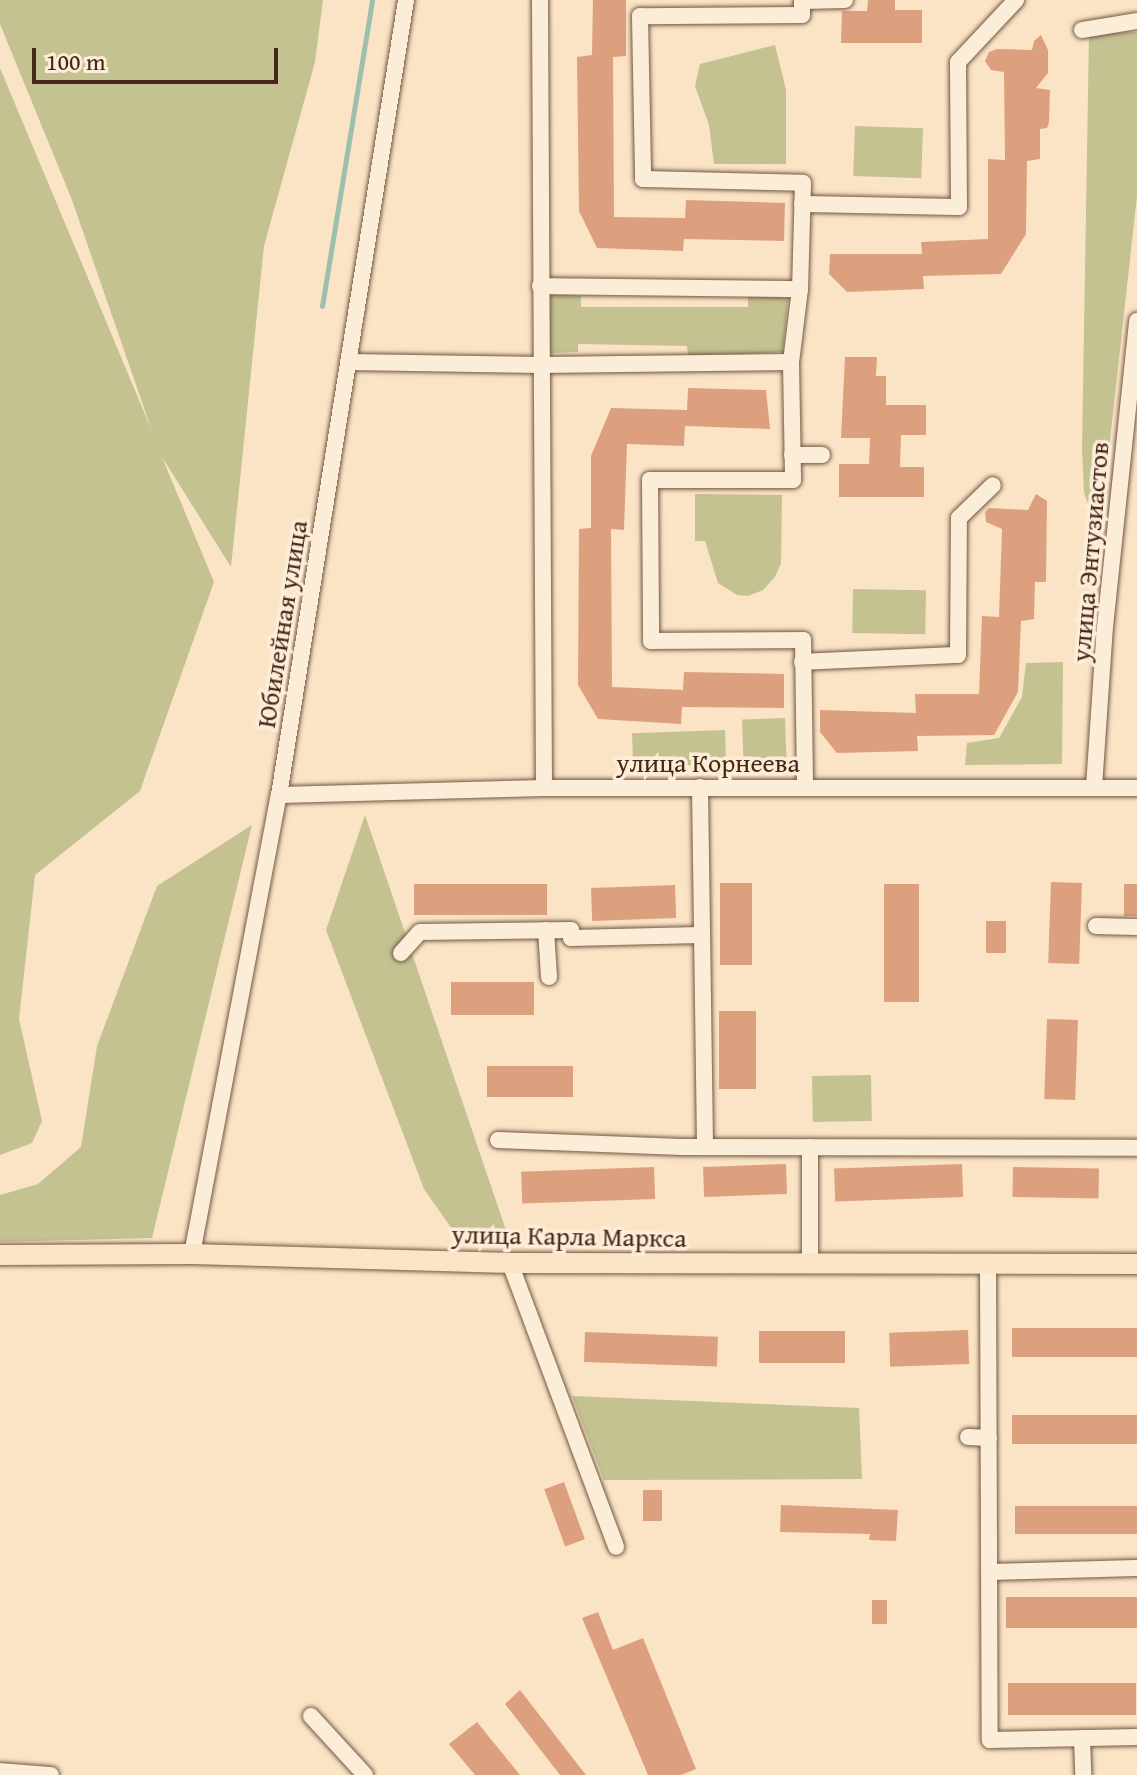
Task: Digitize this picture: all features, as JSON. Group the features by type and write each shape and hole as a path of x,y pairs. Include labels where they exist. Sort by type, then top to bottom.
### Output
{"main road":[{"name":"улица Карла Маркса","path":"0,1255 192,1254 510,1263 1137,1264"}],"street":[{"name":"Юбилейная улица","path":"192,1254 279,795 406,0"},
{"path":"540,0 544,788"},
{"path":"805,787 803,640 651,641 650,480 793,480 791,362 800,289 803,183 643,179 640,16 802,15 802,1 845,0"},
{"path":"802,204 959,207 958,62 1016,0"},
{"path":"1082,30 1137,21"},
{"path":"540,286 800,289"},
{"name":"улица Энтузиастов","path":"1094,787 1105,627 1137,321"},
{"path":"349,362 540,365 791,362"},
{"path":"792,455 822,455"},
{"path":"802,662 958,655 959,518 993,485"},
{"path":"700,787 705,1146"},
{"name":"улица Корнеева","path":"279,795 544,788 1137,788"},
{"path":"1096,926 1137,927"},
{"path":"546,930 549,977"},
{"path":"401,953 420,932 571,930 571,938 701,935"},
{"path":"498,1140 705,1146 1137,1148"},
{"path":"810,1147 810,1264"},
{"path":"510,1263 616,1547"},
{"path":"988,1263 990,1740 1137,1737"},
{"path":"968,1437 989,1438"},
{"path":"990,1572 1137,1568"},
{"path":"311,1716 365,1775"},
{"path":"1082,1738 1083,1775"},
{"path":"0,1771 51,1775"}],"shaded area":[{"path":"0,0 323,0 315,62 264,246 231,567 162,457 214,582 140,791 35,875 19,1019 42,1121 32,1143 0,1155 0,68 152,431 72,200 0,24"},
{"path":"1137,32 1137,196 1099,539 1084,492 1082,448 1089,34"},
{"path":"775,45 786,90 786,164 714,164 709,125 695,86 700,64"},
{"path":"855,126 923,128 921,178 853,176"},
{"path":"549,294 581,296 581,307 748,307 748,294 788,298 783,352 688,357 687,346 578,344 578,352 550,353 544,346"},
{"path":"695,494 782,495 781,563 775,577 763,590 748,596 737,595 718,583 705,541 695,541"},
{"path":"853,589 926,590 925,634 852,633"},
{"path":"1063,662 1062,764 965,765 967,743 999,738 1022,697 1026,663"},
{"path":"785,718 787,764 744,765 742,720"},
{"path":"725,730 726,764 633,767 632,733"},
{"path":"365,815 509,1239 452,1229 424,1189 326,930"},
{"path":"252,825 152,1238 0,1242 0,1195 38,1184 81,1147 97,1046 157,886"},
{"path":"871,1075 872,1121 813,1122 812,1076"},
{"path":"572,1396 859,1408 862,1479 604,1480"}],"building":[{"path":"593,0 626,0 626,56 613,57 614,217 685,218 686,200 785,203 784,241 684,239 683,251 597,248 579,211 577,57 592,55"},
{"path":"868,0 895,0 895,10 922,10 922,43 841,43 842,11 867,11"},
{"path":"1041,35 1048,50 1048,73 1036,88 1050,90 1049,122 1047,128 1040,129 1040,159 1027,161 1026,234 1001,274 923,276 924,289 847,292 829,274 830,254 922,254 921,242 988,239 988,159 1005,160 1004,72 991,70 985,61 989,52 997,49 1032,50 1034,41"},
{"path":"845,357 877,357 876,376 886,376 886,405 926,405 926,435 901,435 900,467 924,467 924,497 839,497 839,464 869,464 870,438 841,438"},
{"path":"688,388 766,390 770,429 685,426 684,446 627,444 624,530 611,529 612,687 683,690 684,672 784,674 784,708 682,707 681,724 598,719 578,685 579,529 591,528 591,456 611,408 687,410"},
{"path":"1036,494 1047,501 1046,582 1035,582 1034,619 1021,621 1018,692 994,735 917,736 918,751 837,753 820,732 820,710 916,713 915,694 979,694 982,616 999,617 1002,529 986,522 985,512 989,508 1028,510"},
{"path":"1051,882 1082,883 1079,964 1048,963"},
{"path":"720,883 752,883 752,965 720,965"},
{"path":"414,884 547,884 547,915 414,915"},
{"path":"884,884 919,884 919,1002 884,1002"},
{"path":"1124,884 1137,884 1137,916 1124,916"},
{"path":"675,885 676,918 592,921 591,888"},
{"path":"986,921 1006,921 1006,953 986,953"},
{"path":"451,982 534,982 534,1015 451,1015"},
{"path":"719,1011 756,1011 756,1089 719,1089"},
{"path":"1047,1019 1078,1020 1075,1100 1044,1099"},
{"path":"487,1066 573,1066 573,1097 487,1097"},
{"path":"786,1164 787,1194 704,1197 703,1167"},
{"path":"962,1164 963,1197 835,1201 834,1168"},
{"path":"654,1167 655,1199 522,1204 521,1172"},
{"path":"1013,1167 1099,1169 1098,1198 1012,1197"},
{"path":"1012,1328 1137,1328 1137,1357 1012,1357"},
{"path":"968,1330 969,1364 890,1367 889,1333"},
{"path":"759,1331 845,1331 845,1363 759,1363"},
{"path":"585,1332 718,1337 717,1367 584,1362"},
{"path":"1012,1415 1137,1415 1137,1444 1012,1444"},
{"path":"564,1482 585,1539 565,1547 544,1489"},
{"path":"643,1490 662,1490 662,1521 643,1521"},
{"path":"781,1505 898,1510 896,1541 869,1540 870,1534 780,1532"},
{"path":"1015,1506 1137,1506 1137,1534 1015,1534"},
{"path":"1006,1597 1137,1597 1137,1628 1006,1628"},
{"path":"872,1600 887,1600 887,1624 872,1624"},
{"path":"598,1612 613,1650 643,1638 696,1769 681,1775 648,1775 582,1618"},
{"path":"1008,1683 1136,1683 1136,1715 1008,1715"},
{"path":"520,1690 586,1775 560,1775 505,1704"},
{"path":"477,1722 520,1775 475,1775 449,1744"}],"waterway":[{"path":"322,306 372,0"}]}
